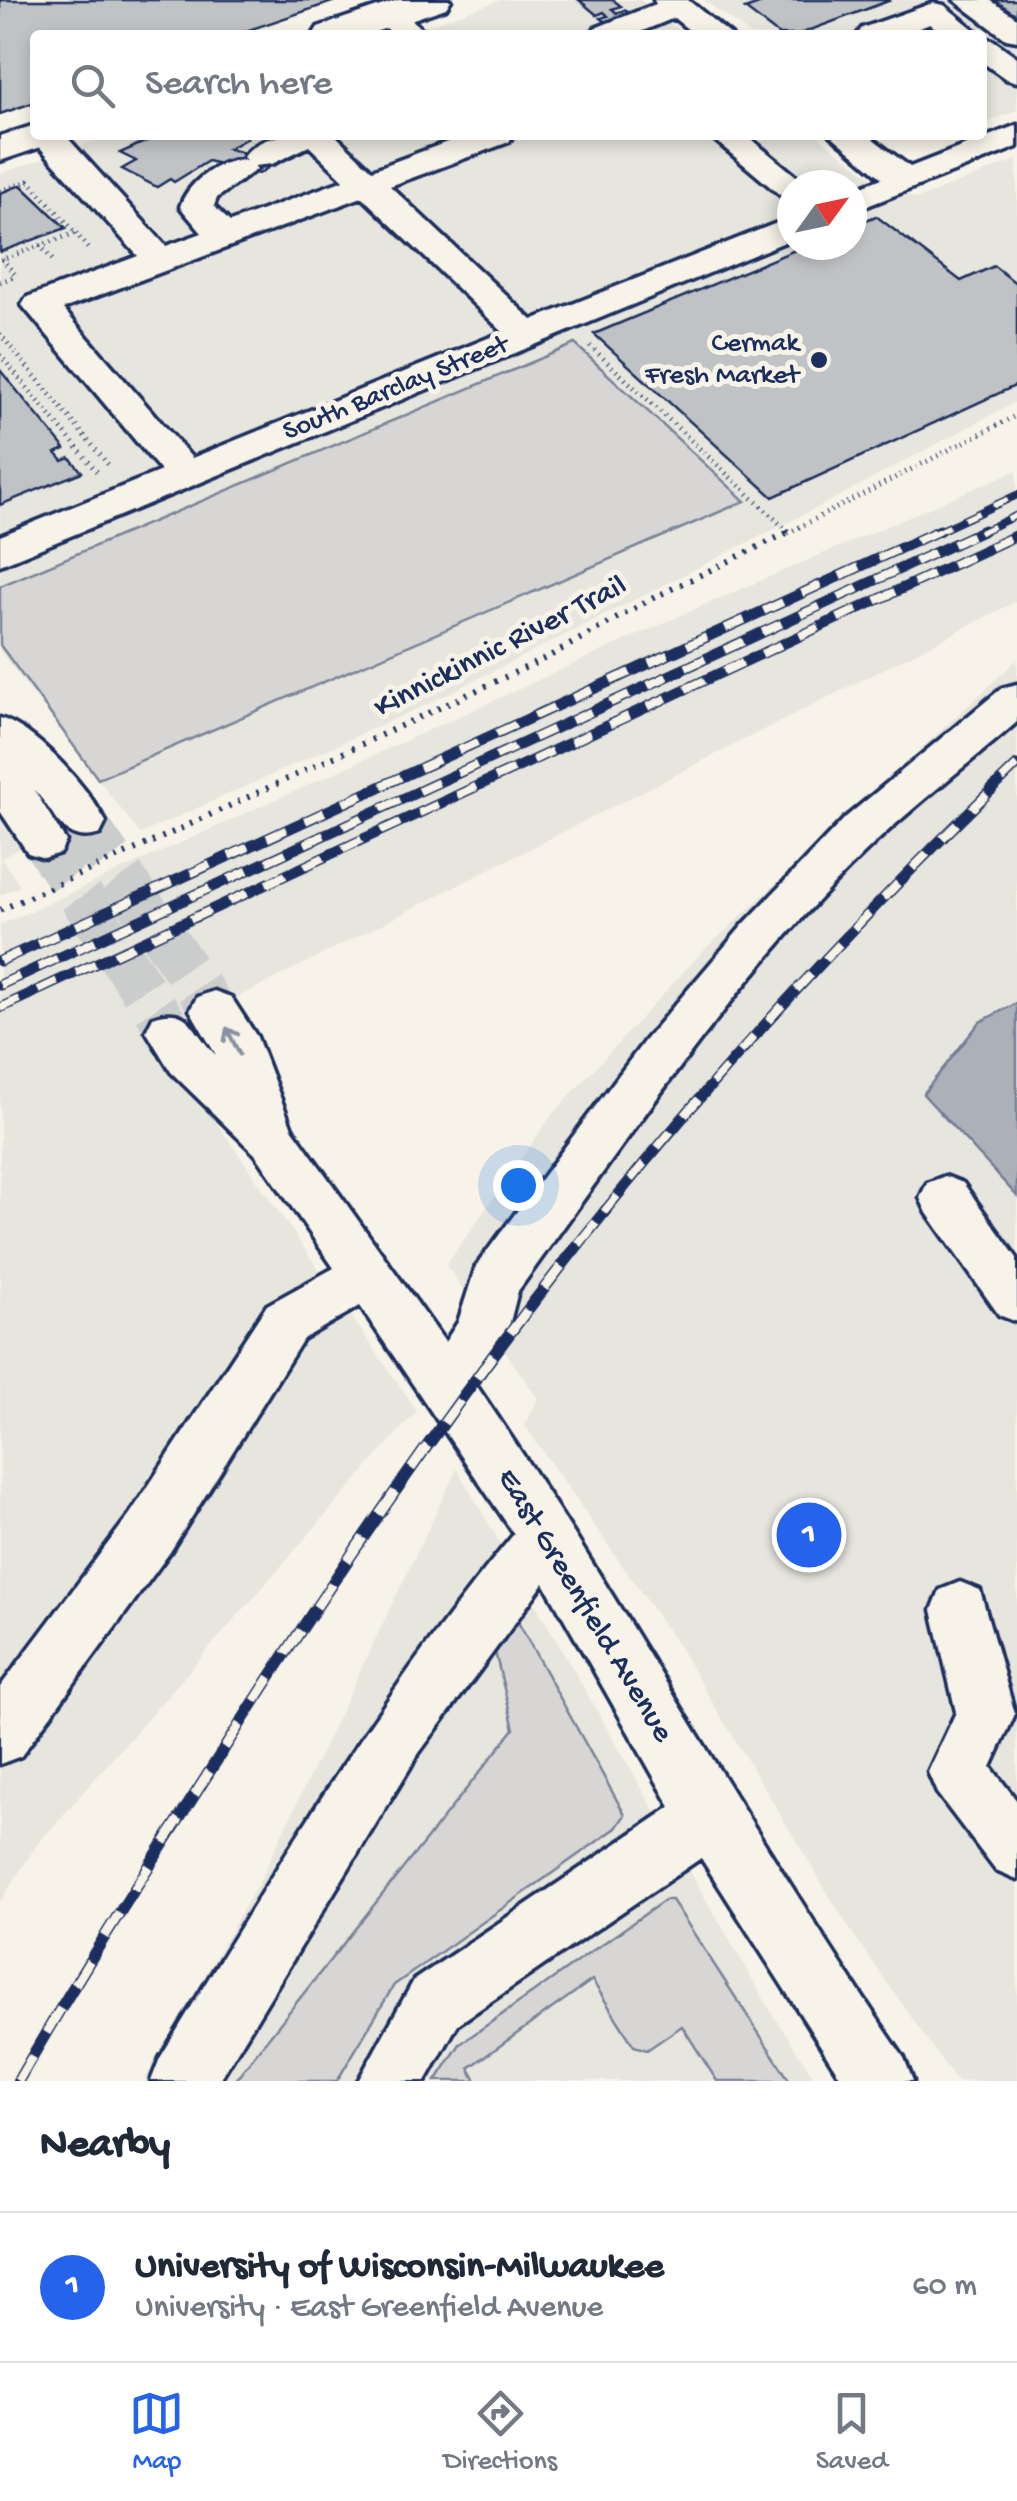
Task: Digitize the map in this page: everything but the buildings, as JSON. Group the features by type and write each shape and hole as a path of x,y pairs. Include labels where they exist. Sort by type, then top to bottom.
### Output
{"main road":[{"path":"366,30 401,25 434,0"},
{"path":"0,148 30,138"}],"street":[{"path":"970,0 1017,32"},
{"path":"616,30 673,3 708,30"},
{"path":"886,30 933,12 957,30"},
{"path":"987,51 1017,72"},
{"path":"867,196 1017,135"},
{"path":"52,140 160,260"},
{"path":"224,236 197,207 201,194 296,140"},
{"path":"321,140 527,335"},
{"path":"186,475 40,305 483,140"},
{"path":"731,140 777,176"},
{"path":"854,140 906,180"},
{"name":"South Barclay Street","path":"0,550 777,233"},
{"path":"446,1387 482,1330 494,1282 686,1025 759,938 862,829 1017,699"},
{"path":"0,734 54,782 84,822"},
{"path":"0,758 16,800 44,841"},
{"name":"East Greenfield Avenue","path":"214,1010 233,1037 273,1140"},
{"name":"East Greenfield Avenue","path":"170,1031 188,1058 273,1140 547,1536 710,1816 881,2081"},
{"path":"946,1198 1017,1299"},
{"path":"0,1735 150,1533 285,1322 367,1276"},
{"path":"183,2081 368,1772 504,1586 547,1536"},
{"path":"960,1610 986,1714 958,1772 1017,1850"},
{"path":"390,2081 436,2002 710,1816"}],"path":[{"path":"133,140 138,146"},
{"path":"0,191 29,180 76,233 1,259 16,276"},
{"path":"40,246 54,262"},
{"path":"0,334 118,476"},
{"path":"580,336 790,532"},
{"path":"0,355 104,482"},
{"path":"23,383 37,378"},
{"path":"42,406 56,400"},
{"name":"Kinnickinnic River Trail","path":"0,910 548,657 655,597 1017,414"}],"shaded area":[{"path":"501,0 640,0 679,30 414,30"},
{"path":"704,0 956,0 1017,42 1017,110 987,123 987,30 744,30"},
{"path":"98,140 824,140 863,170 777,170 777,260 867,260 867,173 886,188 917,199 1017,160 1017,401 834,499 434,701 140,834 0,651 0,174"},
{"path":"575,344 745,501 98,779 0,645 0,586"},
{"path":"1017,470 1017,601 158,1038 417,1411 36,1846 0,1902 0,925 704,605"},
{"path":"1017,660 1017,1003 980,1022 923,1094 1017,1196 1017,2081 956,2081 851,1931 677,1644 525,1426 538,1399 446,1265 552,1115 701,953"},
{"path":"0,795 32,842 1,858 20,886 0,895"},
{"path":"1017,1003 1017,1196 923,1094 980,1022"},
{"path":"457,1469 773,2015 817,2081 144,2081 260,1880"},
{"path":"513,1613 625,1815 616,1828 394,1985 337,2081 234,2081 514,1729 495,1652 505,1638 499,1623"},
{"path":"665,1900 672,1900 790,2081 717,2081 682,2026 647,2050 634,2046 592,1980 469,2068 476,2081 436,2081 460,2044"}],"tunnel":[{"path":"84,822 214,1010"},
{"path":"44,841 170,1031"}],"railway":[{"path":"935,533 1017,495"},
{"path":"979,533 1017,515"},
{"path":"0,961 940,530"},
{"path":"0,985 984,530"},
{"path":"0,1008 1017,535"},
{"path":"604,1212 803,982 1017,765"},
{"path":"18,2081 131,1895 345,1564 498,1349 606,1210"}],"place":[{"name":"Cermak Fresh Market","path":"819,360"},
{"name":"University of Wisconsin-Milwaukee","path":"809,1535"}]}
